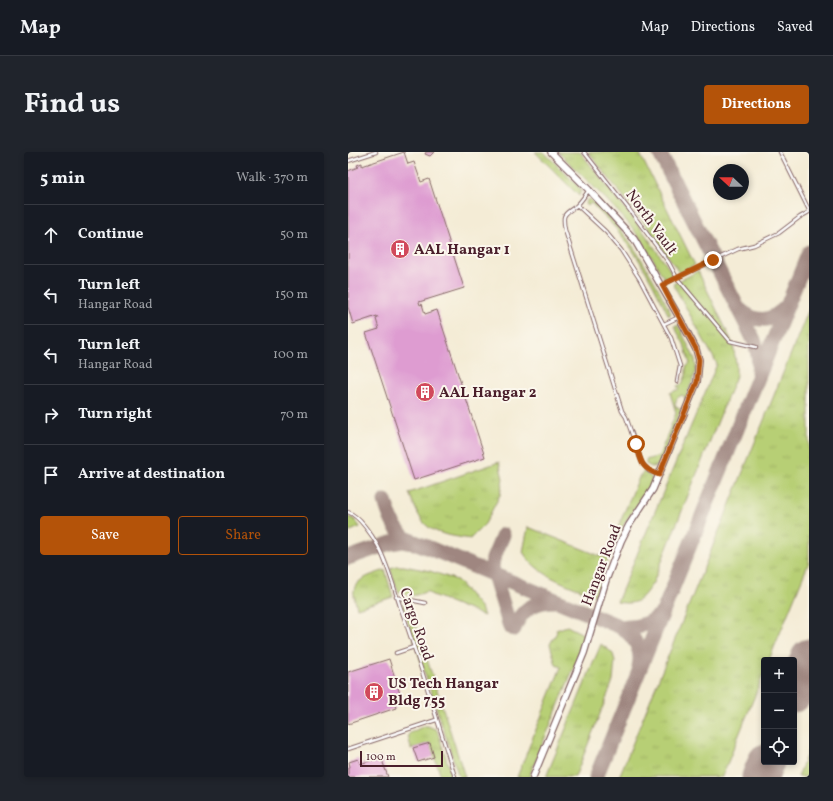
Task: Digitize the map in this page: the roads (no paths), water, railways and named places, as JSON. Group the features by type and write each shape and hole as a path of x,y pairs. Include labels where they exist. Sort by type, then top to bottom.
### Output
{"street":[{"name":"Hangar Road","path":"533,777 584,653 606,580 621,541 628,525 653,489 697,382 699,373 699,360 696,349 662,285 634,239 589,190 551,152"}],"lane":[{"path":"348,161 376,152"},
{"name":"North Vault","path":"584,152 669,263 677,278 730,341 756,347"},
{"path":"662,285 738,248 754,245 779,233 809,211 780,152"},
{"path":"589,190 577,205 567,211 563,220 565,230 622,411 626,417 642,463 649,471 659,475"},
{"path":"577,205 606,232 621,250 639,278 671,338 680,366 677,382"},
{"path":"664,324 679,317"},
{"name":"Cargo Road","path":"348,512 357,517 377,544 389,570 396,597 414,647 455,777"},
{"path":"396,597 425,603"},
{"path":"396,653 414,647"},
{"path":"348,749 436,720"}],"place":[{"name":"AAL Hangar 1","path":"400,249"},
{"name":"AAL Hangar 2","path":"425,392"},
{"name":"US Tech Hangar Bldg 755","path":"374,692"}]}
